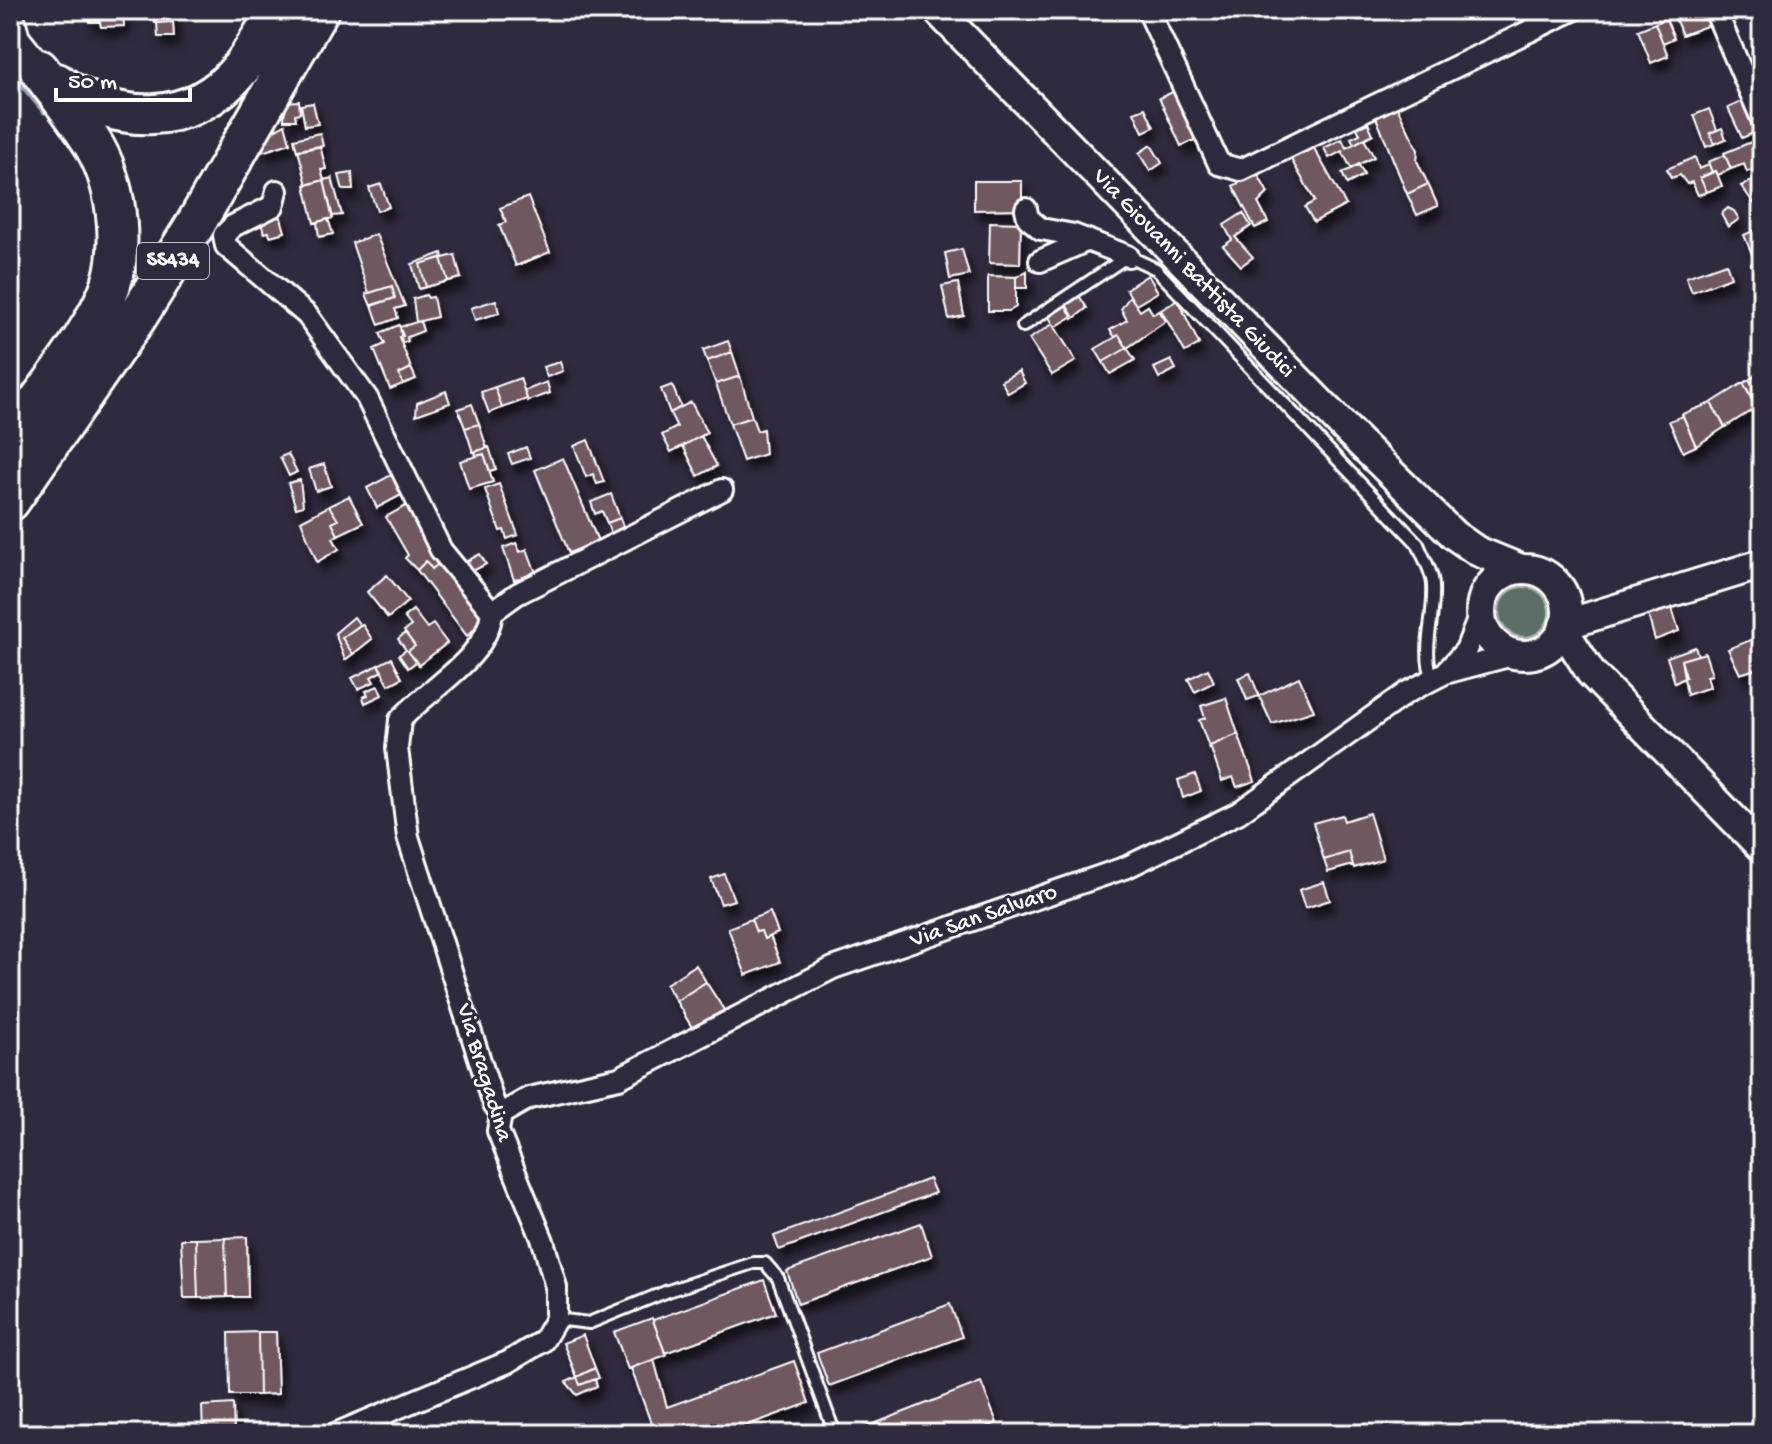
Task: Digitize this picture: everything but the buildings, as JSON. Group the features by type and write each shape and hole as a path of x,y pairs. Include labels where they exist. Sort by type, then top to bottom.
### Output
{"highway":[{"path":"39,69 70,93 99,108 122,115 167,113 188,107 215,93 239,70 277,10"},
{"name":"SS434","path":"10,463 119,307 294,10"},
{"name":"SS434","path":"10,501 170,265 319,10"},
{"path":"10,439 88,328 107,296 114,270 113,191 97,150 39,69"}],"main road":[{"name":"Via Giovanni Battista Giudici","path":"937,10 1307,391 1454,535 1477,551 1521,569 1543,573 1560,589 1567,611 1564,627 1591,673 1762,848"},
{"path":"10,19 15,39 39,69"},
{"name":"Via Giovanni Battista Giudici","path":"1454,535 1469,560 1493,642 1591,673"},
{"path":"1523,654 1544,650 1564,627 1762,564"},
{"path":"1481,607 1496,579 1521,569"},
{"path":"1560,589 1598,604 1621,607"}],"street":[{"path":"1148,10 1219,164 1241,170 1573,10"},
{"path":"1715,10 1762,119"},
{"path":"277,191 273,206 233,226 224,235 226,246 307,315 367,398 441,550 492,612 517,594 722,490"},
{"path":"1026,209 1028,218 1041,229 1088,240 1128,256"},
{"path":"1040,261 1088,240"},
{"name":"Via San Salvaro","path":"1439,676 1466,650 1481,607"},
{"name":"Via Bragadina","path":"492,612 490,630 464,664 400,720 397,748 408,837 494,1104 501,1114 498,1131 543,1241 556,1287 556,1319"},
{"name":"Via San Salvaro","path":"501,1114 529,1098 619,1078 833,968 1127,867 1238,813 1406,693 1439,676 1523,654"},
{"path":"335,1434 508,1362 543,1341 556,1319"}],"lane":[{"path":"1023,326 1128,256 1156,269 1418,544 1433,583 1431,632 1425,658 1439,676"},
{"path":"556,1319 589,1323 668,1291 753,1263 765,1263 778,1278 835,1434"}],"green space":[{"path":"1524,587 1542,594 1549,612 1542,630 1524,637 1506,630 1499,612 1506,594"}],"waterway":[{"path":"10,71 44,112"}]}
